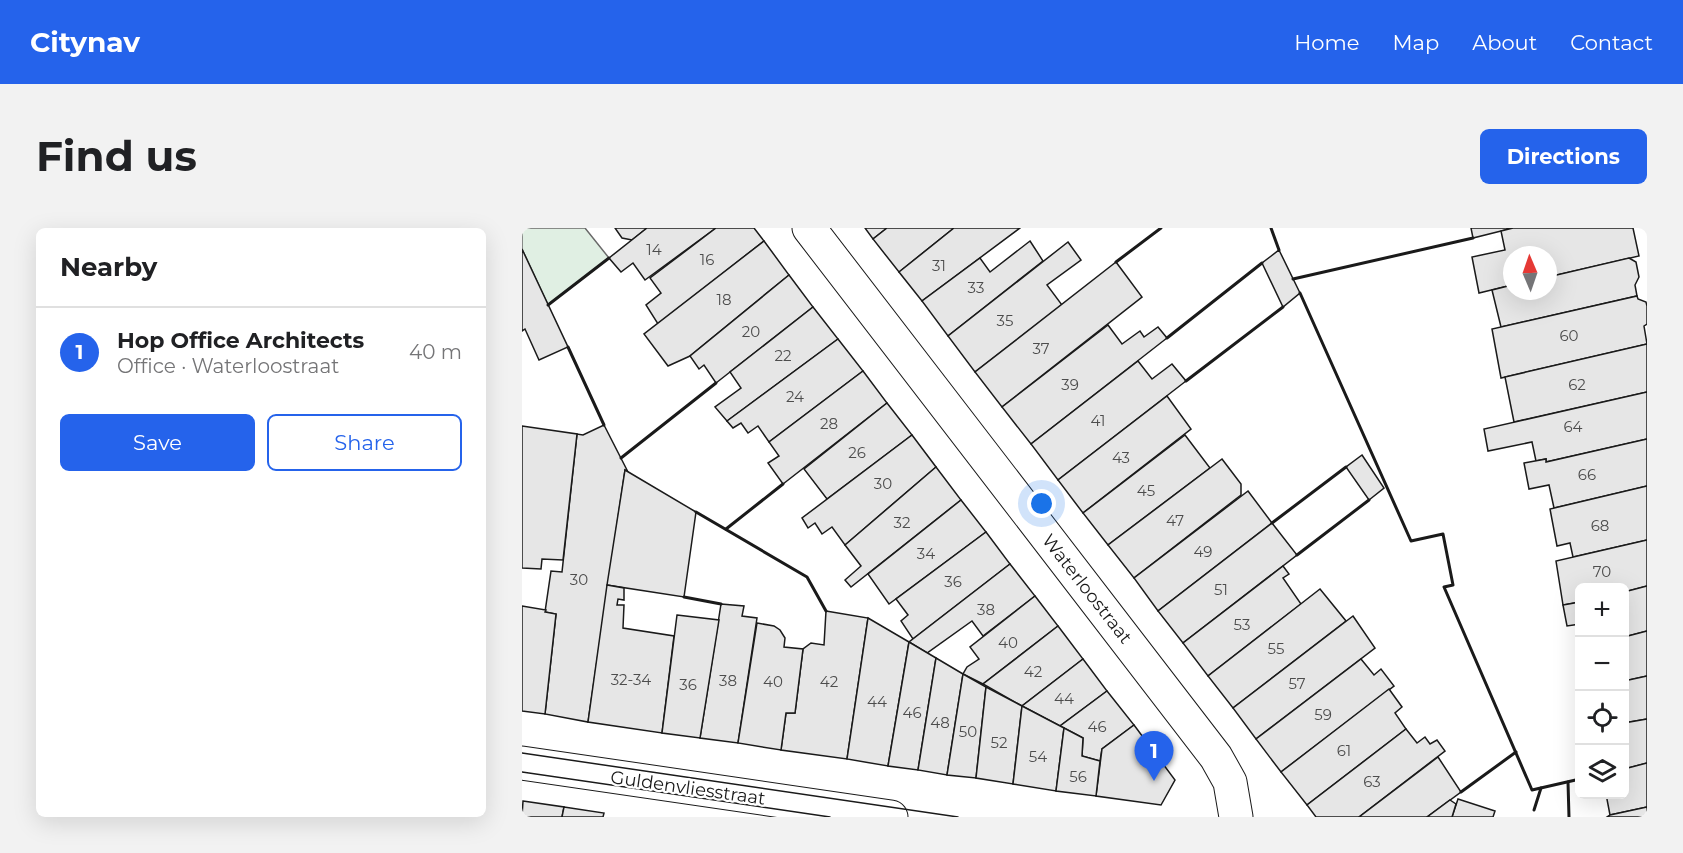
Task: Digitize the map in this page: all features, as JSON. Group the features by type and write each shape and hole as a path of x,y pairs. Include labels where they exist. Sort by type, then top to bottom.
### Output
{"street":[{"name":"Waterloostraat","path":"809,228 1216,757 1230,782 1236,817"},
{"name":"Guldenvliesstraat","path":"522,763 872,816"}],"green space":[{"path":"522,228 585,228 609,258 548,305 522,249"}],"building":[{"path":"615,228 647,228 632,240 622,238"},
{"path":"647,228 716,228 645,280 633,263 621,272 609,258"},
{"path":"716,228 754,228 764,241 658,324 646,305 661,293 650,278"},
{"path":"865,228 887,228 873,239"},
{"path":"887,228 954,228 899,272 873,239"},
{"path":"954,228 1020,228 922,301 899,272"},
{"path":"1471,228 1513,228 1473,238"},
{"path":"1513,228 1633,228 1639,256 1557,275 1557,246 1504,246 1501,231"},
{"path":"764,241 789,275 690,356 668,366 644,334"},
{"path":"1030,241 1043,261 948,336 922,301 980,258 990,272"},
{"path":"1068,242 1081,260 1047,285 1062,305 975,372 948,336"},
{"path":"522,249 568,347 539,360 525,329 522,331"},
{"path":"1279,250 1300,293 1283,307 1262,263"},
{"path":"1503,250 1503,287 1479,293 1472,257"},
{"path":"1629,258 1636,262 1639,277 1635,285 1637,296 1501,327 1492,290 1503,287 1503,300 1557,300 1557,275"},
{"path":"1116,262 1142,297 1002,407 975,372"},
{"path":"789,275 813,307 716,383 704,365 699,369 690,356"},
{"path":"1637,296 1638,299 1646,302 1647,306 1647,324 1644,326 1647,344 1501,378 1492,329"},
{"path":"813,307 838,339 727,421 715,407 741,388 730,372"},
{"path":"1108,325 1122,344 1140,331 1144,337 1158,327 1167,338 1031,444 1002,407"},
{"path":"838,339 863,371 769,442 758,426 748,433 741,423 733,428 727,421"},
{"path":"1647,344 1647,392 1514,422 1505,377"},
{"path":"1138,361 1152,379 1172,364 1186,381 1058,480 1031,444"},
{"path":"863,371 887,403 783,484 768,463 779,456 769,442"},
{"path":"1647,392 1647,439 1546,462 1546,459 1536,461 1532,442 1488,451 1484,429"},
{"path":"1167,396 1191,429 1083,513 1058,480"},
{"path":"887,403 912,435 827,499 804,469"},
{"path":"604,425 628,472 625,470 588,722 545,714 556,614 545,612 551,571 562,572 577,434 583,435"},
{"path":"522,426 577,434 563,560 542,559 541,569 522,568"},
{"path":"912,435 936,467 845,545 832,527 822,534 815,523 808,528 802,518"},
{"path":"1185,435 1210,468 1108,545 1083,513"},
{"path":"1647,439 1647,486 1554,508 1549,485 1529,489 1524,463 1546,459 1546,462"},
{"path":"1362,455 1384,488 1369,500 1346,467"},
{"path":"1222,459 1241,484 1241,495 1134,578 1108,545"},
{"path":"936,467 961,500 851,587 845,580 861,566 845,545"},
{"path":"625,470 696,512 684,597 607,585"},
{"path":"1647,486 1647,540 1573,557 1570,543 1557,546 1550,509"},
{"path":"1248,491 1272,523 1158,611 1134,578"},
{"path":"961,500 986,532 889,604 868,574"},
{"path":"1272,523 1297,555 1183,643 1158,611"},
{"path":"986,532 1010,564 913,639 901,621 908,615 896,599"},
{"path":"1647,540 1647,586 1629,591 1629,583 1575,583 1575,603 1563,605 1556,561"},
{"path":"1010,564 1035,596 983,636 972,621 927,653 909,642"},
{"path":"1283,566 1289,574 1283,578 1301,604 1208,676 1183,643"},
{"path":"607,585 624,588 624,600 618,599 617,605 624,605 623,628 674,636 662,733 588,722"},
{"path":"1647,586 1647,631 1629,636 1629,591"},
{"path":"1320,589 1346,621 1233,708 1208,676"},
{"path":"1035,596 1058,626 983,684 963,674 967,667 979,659 970,647"},
{"path":"1575,603 1575,625 1567,626 1563,605"},
{"path":"721,604 744,606 742,616 757,618 738,743 700,738"},
{"path":"522,606 556,614 545,714 522,711"},
{"path":"826,611 868,618 847,759 781,750 786,713 795,713 803,649 811,643 824,645"},
{"path":"677,615 719,620 700,738 662,733"},
{"path":"1353,616 1375,648 1256,739 1233,708"},
{"path":"868,618 909,642 888,766 847,759"},
{"path":"757,623 774,626 780,630 785,638 784,647 803,649 795,713 786,713 781,750 738,743"},
{"path":"1058,626 1083,659 1022,706 983,684"},
{"path":"1647,631 1647,676 1629,680 1629,637"},
{"path":"909,642 936,658 918,770 888,766"},
{"path":"936,658 963,674 947,775 918,770"},
{"path":"1083,659 1107,691 1060,726 1022,706"},
{"path":"1361,659 1374,675 1381,669 1394,686 1281,772 1256,739"},
{"path":"963,674 986,687 976,778 947,775"},
{"path":"1647,676 1647,719 1629,722 1629,680"},
{"path":"986,687 1022,706 1013,784 976,778"},
{"path":"1389,689 1402,707 1395,713 1406,729 1307,805 1281,772"},
{"path":"1107,691 1134,725 1102,749 1100,761 1082,756 1083,738 1060,726"},
{"path":"1022,706 1064,728 1056,791 1013,784"},
{"path":"1647,719 1647,763 1629,768 1629,745 1629,722"},
{"path":"1134,725 1175,780 1161,805 1096,796 1102,749"},
{"path":"1064,728 1083,738 1082,756 1100,761 1096,796 1056,791"},
{"path":"1406,729 1417,743 1425,737 1430,744 1437,740 1445,751 1359,817 1316,817 1307,805"},
{"path":"1438,757 1461,792 1427,817 1359,817"},
{"path":"1647,763 1647,807 1610,815 1607,799 1629,799 1629,768"},
{"path":"1458,799 1495,811 1493,817 1452,817"},
{"path":"1450,800 1456,804 1452,817 1427,817"},
{"path":"523,801 564,807 562,817 522,817"},
{"path":"564,807 604,813 603,817 562,817"},
{"path":"1647,807 1647,817 1607,817 1610,815"}],"tram line":[{"path":"522,753 958,817"},
{"path":"522,772 830,817"}],"wall":[{"path":"1116,262 1161,228"},
{"path":"1271,228 1279,250"},
{"path":"1293,279 1473,238"},
{"path":"548,305 609,258"},
{"path":"1167,338 1262,263"},
{"path":"1300,293 1411,541 1443,534 1453,585 1444,587 1532,790 1575,780"},
{"path":"1186,381 1283,307"},
{"path":"568,347 604,425"},
{"path":"621,458 716,383"},
{"path":"1272,523 1346,467"},
{"path":"726,529 783,484"},
{"path":"1297,555 1369,500"},
{"path":"696,512 807,577 826,611"},
{"path":"684,597 721,604"},
{"path":"1461,792 1516,752"},
{"path":"1568,782 1569,817"},
{"path":"1534,810 1541,788"}],"place":[{"name":"Hop Office Architects","path":"1154,781"}]}
